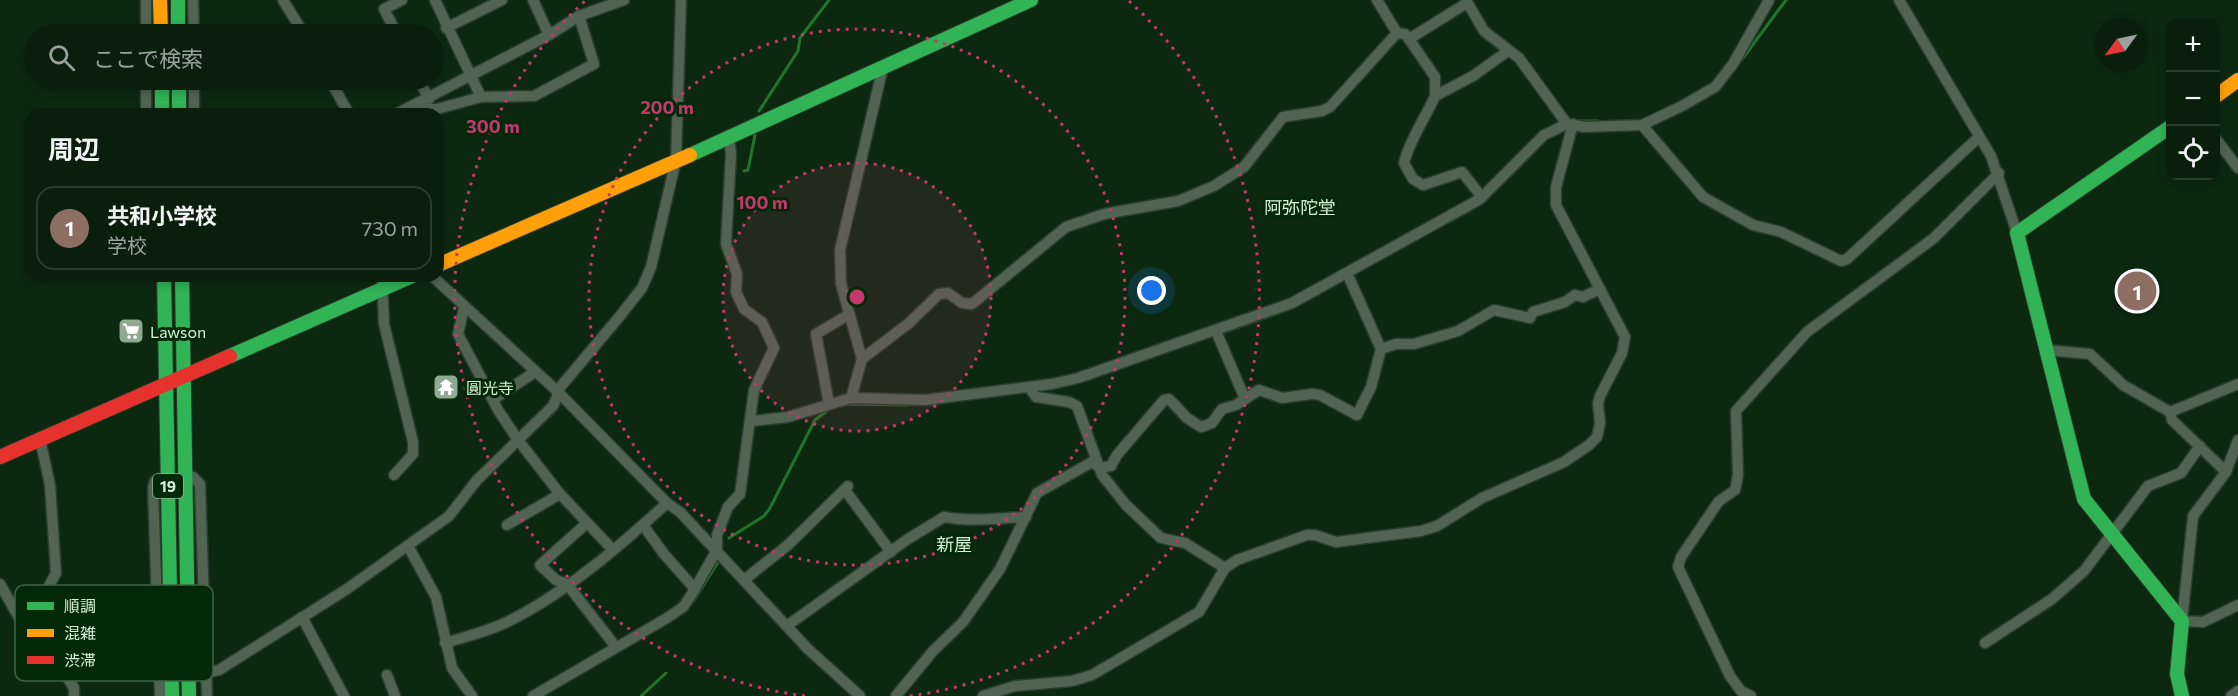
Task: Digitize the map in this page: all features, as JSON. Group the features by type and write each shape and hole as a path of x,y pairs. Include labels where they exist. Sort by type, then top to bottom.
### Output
{"main road":[{"path":"160,0 161,24"},
{"path":"178,0 178,24"},
{"path":"444,262 588,202 1031,0"},
{"path":"2220,93 2238,80"},
{"path":"162,90 162,108"},
{"path":"179,90 179,108"},
{"path":"2166,130 2017,233 2084,499 2182,621 2177,674 2182,696"},
{"name":"19","path":"164,282 170,585"},
{"name":"19","path":"182,282 187,585"},
{"path":"0,457 184,375 307,324 382,282"},
{"name":"19","path":"172,681 172,696"},
{"name":"19","path":"189,681 189,696"}],"street":[{"path":"146,0 146,24"},
{"path":"193,0 194,24"},
{"path":"283,0 298,24"},
{"path":"392,24 384,9 402,0"},
{"path":"435,0 469,77 481,97"},
{"path":"446,27 488,3 502,0"},
{"path":"532,0 549,35"},
{"path":"408,108 549,35 579,16 620,0"},
{"path":"213,672 219,670 302,617 449,516 477,480 553,406 557,398 557,391 642,288 660,240 676,160 681,0"},
{"path":"1377,0 1397,33"},
{"path":"752,421 788,417 851,398 925,400 1029,387 1078,378 1292,303 1482,197 1544,135 1570,124 1585,127 1642,124 1715,87 1733,64 1769,0"},
{"path":"1899,0 1999,173 2017,233"},
{"path":"1409,39 1467,2 1484,31 1519,58 1570,124"},
{"path":"440,108 481,97 534,96 594,64 579,16"},
{"path":"1397,33 1405,34 1435,77 1436,96 1407,150 1404,163 1413,179 1423,185 1462,172 1482,197"},
{"path":"862,359 909,323 939,294 948,293 962,303 972,304 1066,227 1104,214 1178,201 1214,186 1244,167 1283,117 1322,111 1330,107 1397,33"},
{"path":"1436,96 1473,76 1508,51"},
{"path":"851,398 862,359 841,284 840,250 883,68"},
{"path":"146,90 146,108"},
{"path":"194,90 194,108"},
{"path":"336,90 346,108"},
{"path":"424,90 429,99"},
{"path":"983,696 1015,686 1077,680 1117,662 1199,612 1225,568 1237,560 1307,535 1315,535 1336,542 1421,531 1437,526 1482,498 1564,462 1589,446 1599,430 1600,396 1622,353 1624,337 1556,205 1556,187 1570,124"},
{"path":"1642,124 1703,197 1754,225 1781,232 1841,261 1847,259 1979,137"},
{"path":"533,696 683,607 717,550 717,536 728,507 740,494 752,421 754,390 774,348 762,322 744,309 736,292 736,274 726,244 731,154 729,137"},
{"path":"2220,144 2238,168"},
{"path":"1750,696 1741,691 1730,676 1678,567 1681,557 1719,501 1735,490 1738,475 1736,411 1807,332 1934,238 1999,173"},
{"path":"896,696 933,651 963,622 1000,569 1037,493 1092,462 1100,468 1111,466 1117,455 1164,400 1169,399 1201,428 1212,423 1222,409 1236,405 1259,390 1282,398 1312,394 1357,415 1371,387 1381,349 1347,273"},
{"path":"382,282 384,324 413,442 413,454 394,475"},
{"path":"438,282 557,391 667,503 680,512 717,550 808,649 860,696"},
{"path":"1381,349 1396,344 1414,344 1458,332 1494,310 1530,318 1533,312 1565,302 1575,295 1583,297 1600,289"},
{"path":"464,308 458,334 518,440 560,494 613,550"},
{"path":"829,404 816,334 848,315"},
{"path":"1216,331 1245,399"},
{"path":"2046,350 2090,354 2124,385 2170,411 2172,420 2226,472"},
{"path":"494,399 535,372"},
{"path":"2170,411 2238,384"},
{"path":"1029,387 1036,397 1069,402 1077,406 1100,468 1110,488 1145,525 1161,538 1185,543 1225,568"},
{"path":"40,440 50,485 56,573 50,585"},
{"path":"2238,440 2226,472 2193,516 2182,621 2203,622 2238,605"},
{"path":"1985,643 2052,599 2084,571 2148,486 2181,473 2200,446"},
{"path":"185,477 193,477 200,484 204,585"},
{"path":"156,585 153,487 155,481 168,479"},
{"path":"744,580 788,545 847,488 891,552"},
{"path":"507,525 560,494"},
{"path":"445,644 510,621 567,584 613,550 667,503"},
{"path":"788,625 944,517 971,522 983,518 1026,517"},
{"path":"587,523 540,565 556,580 567,584 616,647"},
{"path":"643,525 695,589"},
{"path":"408,546 435,597 452,668 472,696"},
{"path":"0,584 15,611"},
{"path":"302,617 344,696"},
{"path":"387,675 395,696"},
{"path":"70,681 74,688 74,696"},
{"path":"159,681 160,696"},
{"path":"2231,696 2238,691"}],"waterway":[{"path":"759,111 798,51 800,38 829,0"},
{"path":"1740,62 1786,0"},
{"path":"1580,121 1598,121"},
{"path":"744,171 748,170 755,135"},
{"path":"1451,221 1474,208"},
{"path":"1222,333 1279,313"},
{"path":"845,404 908,405"},
{"path":"729,538 764,516 815,420 828,410"},
{"path":"693,602 718,562"},
{"path":"641,696 666,673"}],"traffic: fast":[{"path":"178,0 178,24"},
{"path":"690,155 1031,0"},
{"path":"162,90 162,108"},
{"path":"179,90 179,108"},
{"path":"2166,130 2017,233 2084,499 2182,621 2177,674 2182,696"},
{"path":"164,282 170,585"},
{"path":"182,282 187,585"},
{"path":"230,356 398,282"},
{"path":"172,681 172,696"},
{"path":"189,681 189,696"}],"traffic: slow":[{"path":"160,0 161,24"},
{"path":"2220,93 2238,80"},
{"path":"444,262 690,155"}],"traffic: jam":[{"path":"0,457 230,356"}],"place":[{"name":"共和小学校","path":"2137,291"},
{"name":"Lawson","path":"131,331"},
{"name":"圓光寺","path":"446,387"}],"district":[{"name":"阿弥陀堂","path":"1300,207"},
{"name":"新屋","path":"954,544"}]}
